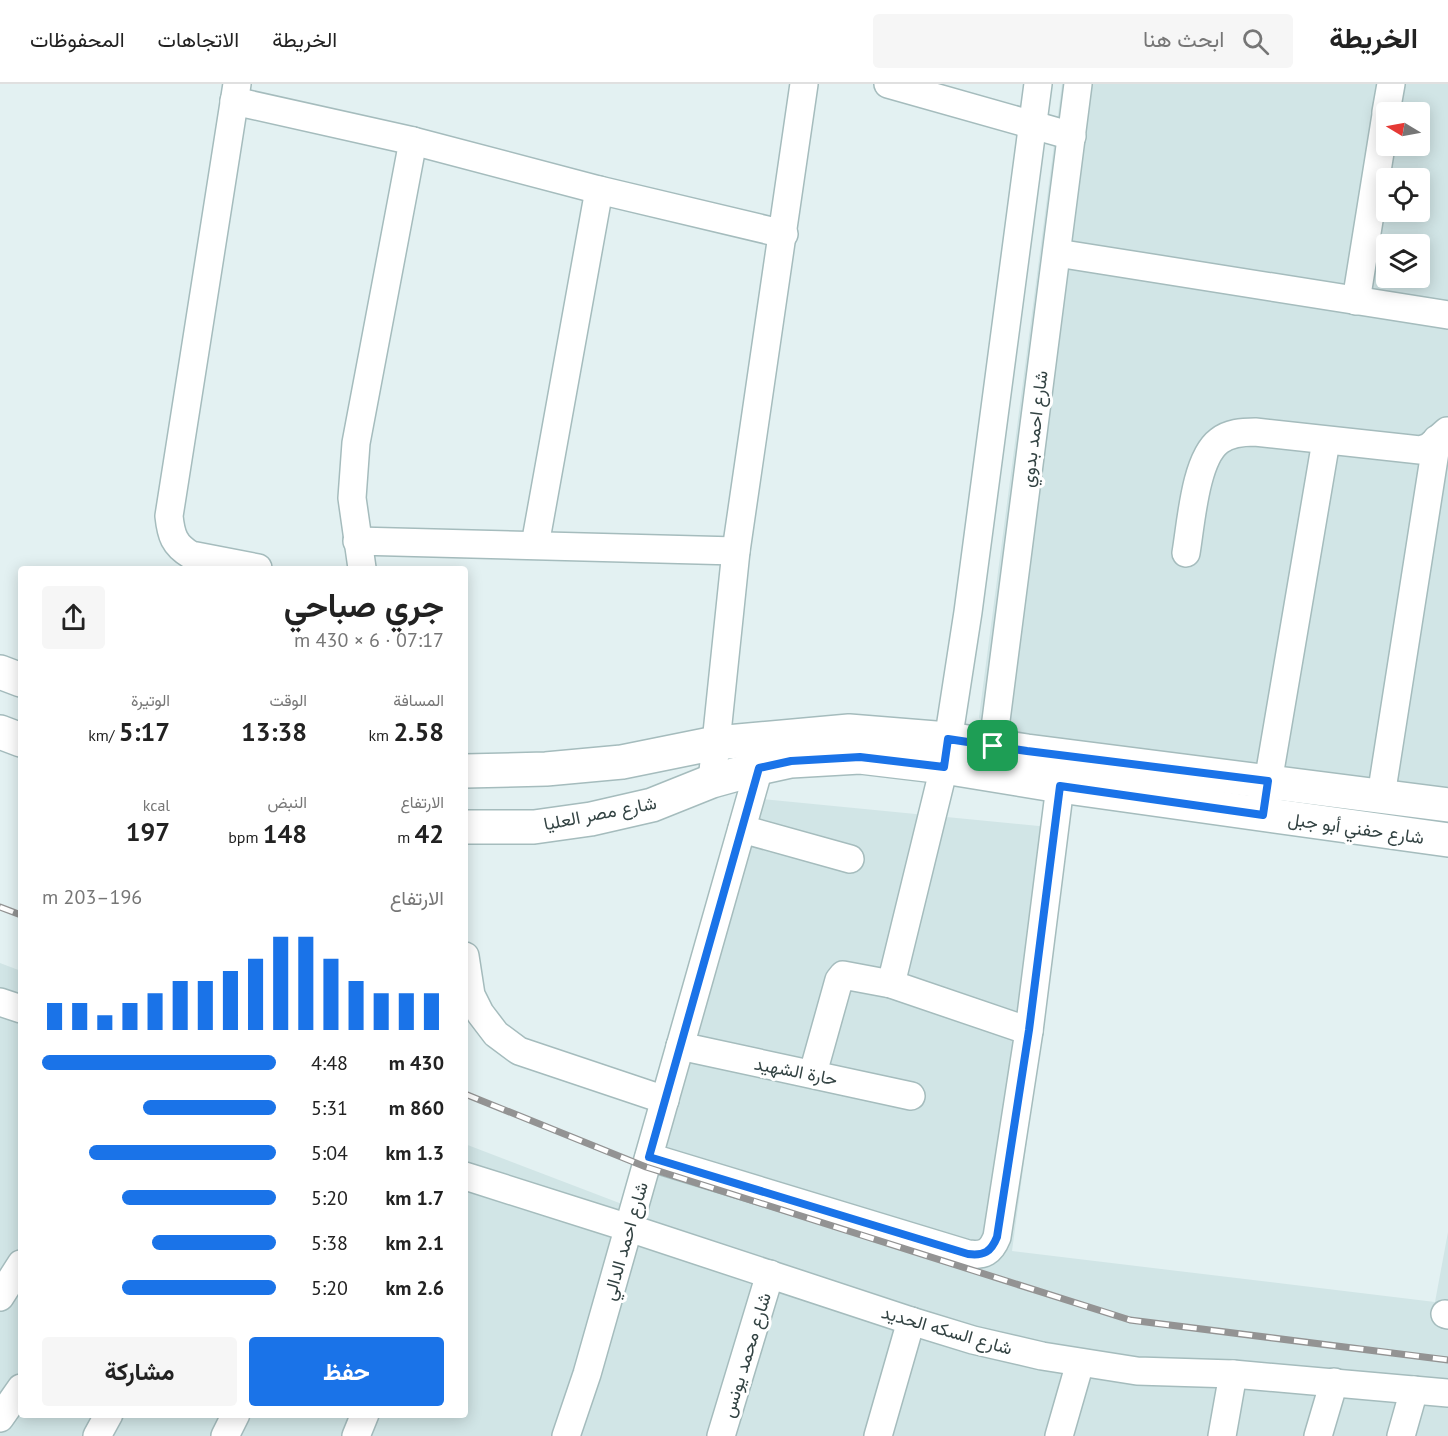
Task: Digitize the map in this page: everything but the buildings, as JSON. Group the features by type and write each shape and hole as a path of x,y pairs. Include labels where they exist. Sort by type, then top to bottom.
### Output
{"street":[{"path":"712,781 736,551 804,84"},
{"path":"888,84 1072,136"},
{"path":"891,984 946,753 968,612 1038,84"},
{"name":"شارع احمد بدوي","path":"991,760 1078,84"},
{"path":"1388,102 1391,84"},
{"path":"248,566 191,555 181,549 171,534 169,516 236,92 599,190 783,234"},
{"path":"362,566 352,498 356,443 413,141"},
{"path":"1356,301 1379,156"},
{"path":"536,545 599,190"},
{"path":"1057,253 1448,315"},
{"path":"1186,553 1200,471 1207,454 1219,440 1236,433 1255,432 1420,450 1429,447 1443,435"},
{"path":"1381,796 1443,435"},
{"path":"1263,815 1326,441"},
{"path":"357,541 736,551"},
{"path":"0,672 18,679"},
{"path":"0,732 18,739"},
{"path":"468,771 546,769 622,762 716,743 849,732 946,753"},
{"name":"شارع حفني أبو جبل","path":"946,753 991,760 1268,781 1448,805"},
{"name":"شارع مصر العليا","path":"468,827 534,827 591,819 652,805 712,781 791,761 946,753"},
{"name":"شارع حفني أبو جبل","path":"991,760 1060,786 1448,840"},
{"name":"شارع احمد الدالي","path":"566,1436 587,1374 759,768"},
{"path":"649,1157 968,1254 981,1256 992,1250 997,1237 1029,1030 1060,786"},
{"path":"742,829 850,859"},
{"path":"468,976 471,995 491,1027 519,1050 665,1100"},
{"path":"813,1073 840,977 849,976 891,984 1029,1030"},
{"name":"حارة الشهيد","path":"680,1046 911,1096"},
{"name":"شارع السكه الحديد","path":"468,1178 973,1340 1080,1363 1137,1371 1233,1374 1448,1393"},
{"path":"0,1297 18,1269"},
{"name":"شارع محمد يونس","path":"721,1436 770,1274"},
{"path":"878,1436 911,1321"},
{"path":"1062,1435 1080,1363"},
{"path":"1222,1436 1233,1374"},
{"path":"1318,1436 1334,1382"},
{"path":"1401,1436 1414,1390"},
{"path":"0,1418 18,1392"},
{"path":"97,1436 107,1418"},
{"path":"225,1436 234,1418"},
{"path":"356,1436 363,1418"}],"shaded area":[{"path":"1062,84 1448,84 1448,821 985,740 979,717"},
{"path":"741,797 1069,829 1012,1251 1435,1302 1448,1232 1448,1436 0,1436 0,963 18,970 18,1418 468,1418 468,1145 622,1204"}],"railway":[{"path":"0,907 18,914"},
{"path":"468,1095 646,1167 1130,1320 1448,1360"}],"route":[{"path":"948,739 993,746 1268,781 1263,815 1060,786 1029,1030 997,1237 992,1250 981,1256 968,1254 649,1157 759,768 791,761 836,757 860,757 944,767 948,739"}]}
